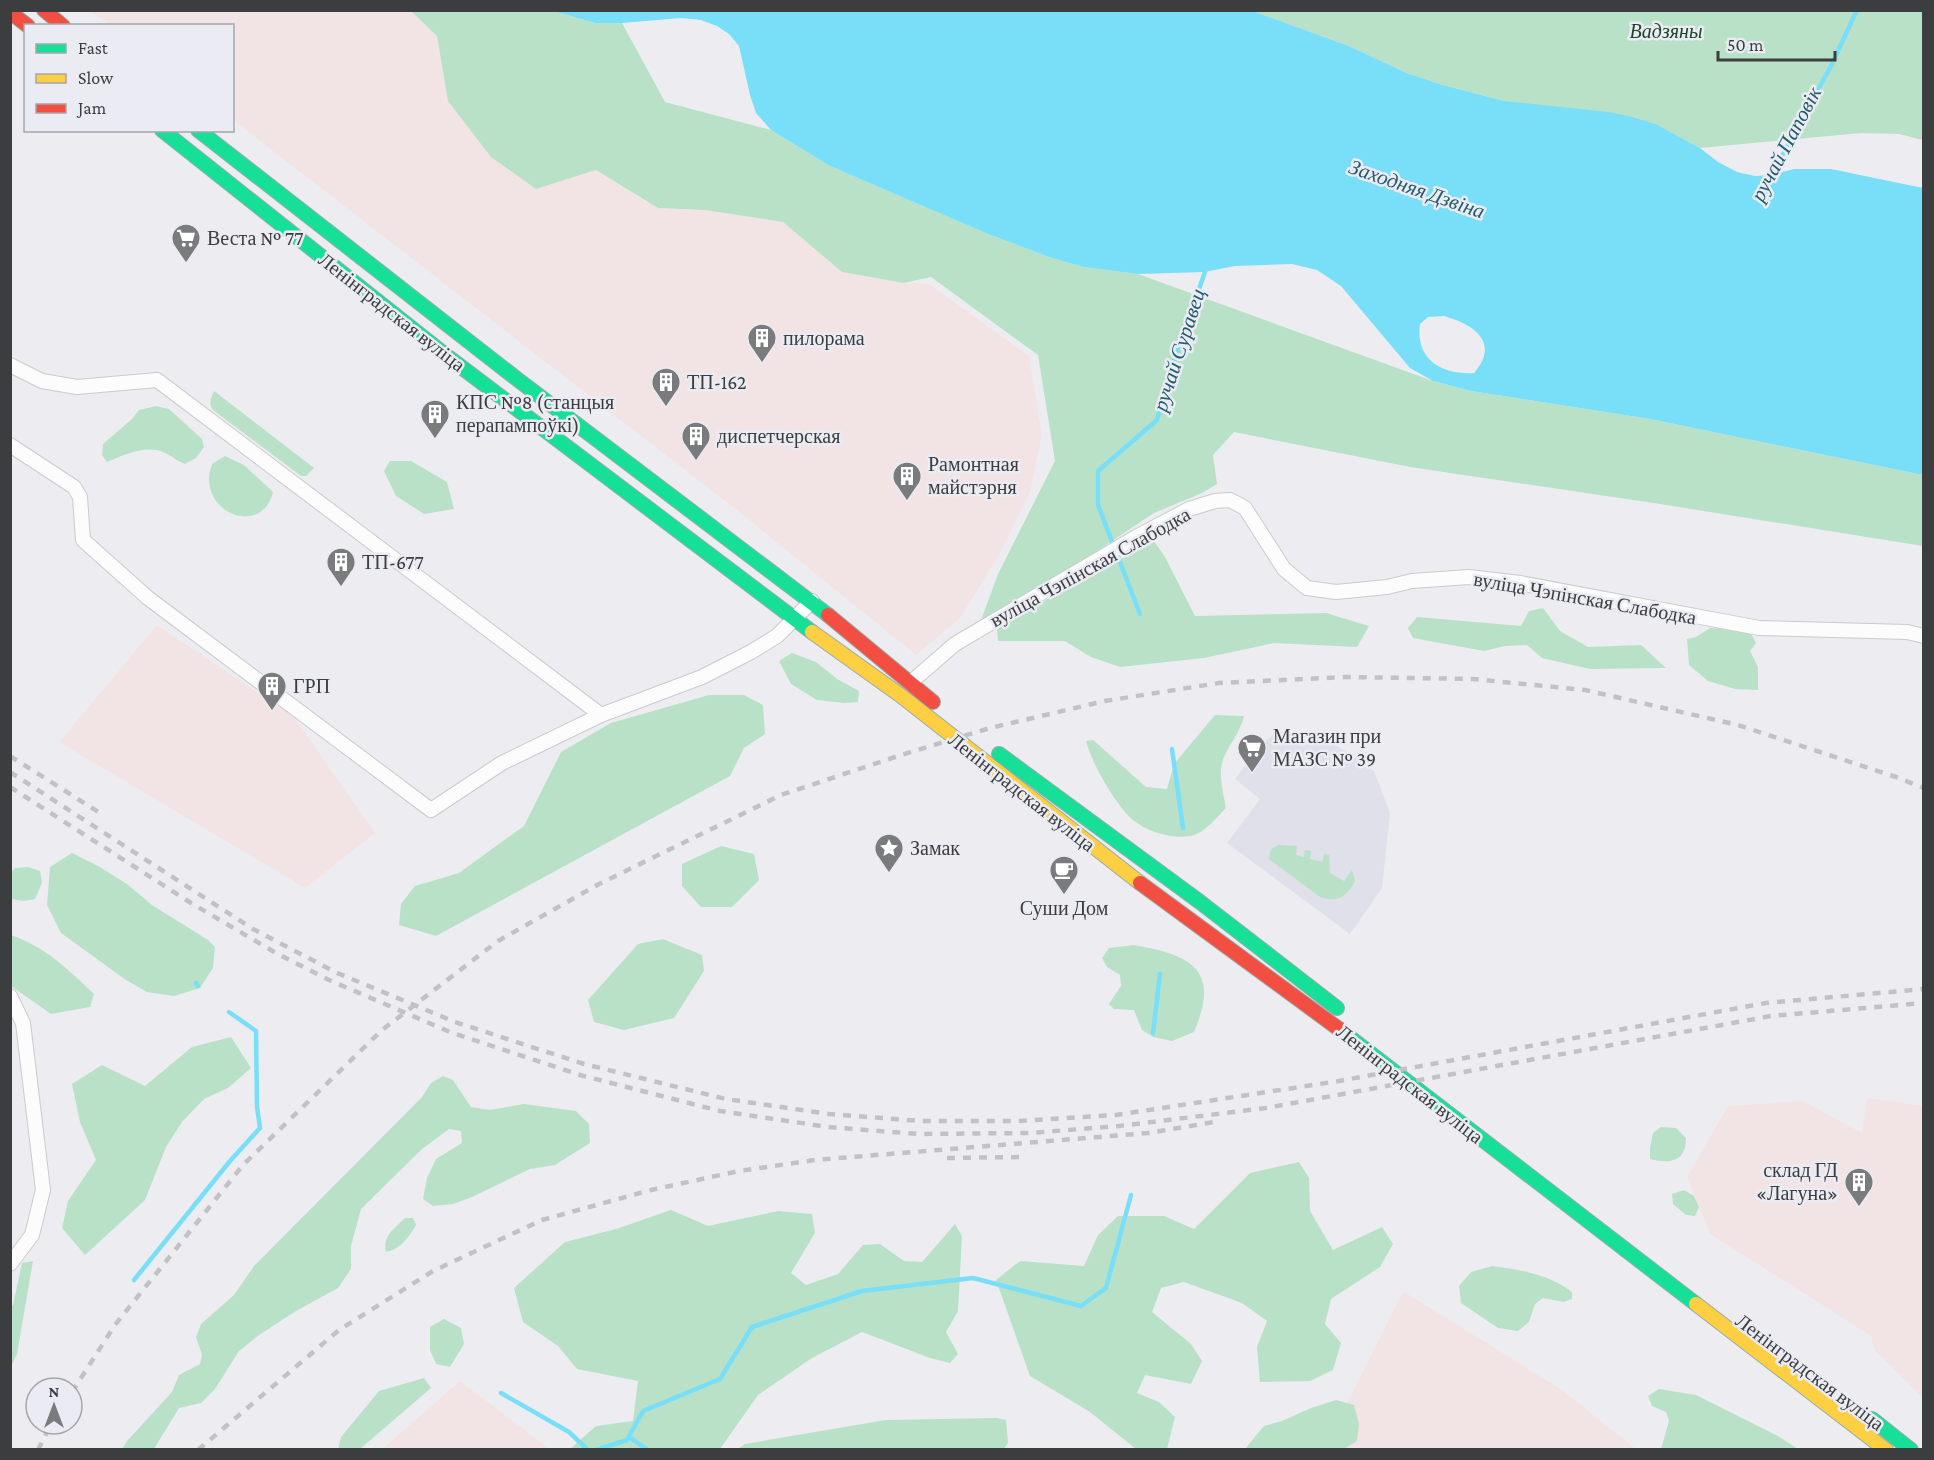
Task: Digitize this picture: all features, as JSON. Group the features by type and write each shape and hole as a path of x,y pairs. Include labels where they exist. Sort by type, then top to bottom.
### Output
{"main road":[{"path":"44,10 61,24"},
{"path":"13,12 26,24"},
{"name":"Ленінградская вуліца","path":"165,132 448,357 794,620 900,695 1116,866 1387,1065 1423,1095 1886,1449"},
{"name":"Ленінградская вуліца","path":"201,132 463,338 812,601 946,712"},
{"name":"Ленінградская вуліца","path":"985,744 1200,902 1351,1019"},
{"name":"Ленінградская вуліца","path":"1864,1414 1911,1449"}],"street":[{"path":"448,357 463,338"},
{"path":"10,365 42,381 77,387 157,380 601,715"},
{"path":"10,445 75,487 80,497 82,540 148,598 432,810 502,763 601,715 702,677 777,636 812,601"},
{"path":"622,488 636,470"},
{"name":"вуліца Чэпінская Слабодка","path":"910,683 955,644 1136,537 1189,509 1215,501 1230,500 1245,508 1284,569 1307,588 1336,592 1387,587 1412,581 1469,577 1520,583 1759,628 1907,632 1923,636"},
{"path":"1116,866 1129,850"},
{"path":"1188,917 1200,902"},
{"path":"1208,932 1217,916"},
{"path":"10,1264 32,1235 43,1190 24,1023 12,1006"}],"shaded area":[{"path":"90,11 411,11 437,36 448,101 536,189 596,170 658,208 705,210 783,222 842,272 904,283 929,284 1029,356 1042,435 1030,492 998,557 960,618 916,655 738,511 234,121 234,24 109,24"},
{"path":"157,625 294,717 375,833 305,888 59,742"},
{"path":"1276,732 1303,746 1315,739 1333,743 1374,771 1390,813 1382,888 1350,934 1227,843 1260,799 1235,779 1260,746"},
{"path":"1867,1098 1923,1106 1923,1398 1874,1349 1871,1336 1710,1234 1687,1177 1728,1106 1803,1101 1862,1133"},
{"path":"1403,1291 1562,1390 1636,1449 1317,1450 1341,1415"},
{"path":"460,1381 550,1449 382,1449"}],"green space":[{"path":"411,11 553,11 595,23 622,23 665,102 771,130 830,166 988,234 1049,257 1083,267 1138,274 1433,381 1471,391 1650,419 1923,475 1923,546 1410,467 1234,432 1213,455 1217,484 1202,493 1154,513 1068,570 980,623 998,574 1055,461 1038,355 931,277 904,283 842,272 783,222 705,210 658,208 596,170 536,189 491,157 448,101 437,36"},
{"name":"Вадзяны","path":"1253,11 1923,11 1923,140 1899,134 1861,133 1700,148 1656,124 1633,117 1504,101 1443,85 1407,73 1349,46"},
{"path":"214,391 314,468 306,476 301,476 213,410 210,403"},
{"path":"156,406 169,409 202,439 204,447 196,458 185,464 163,452 149,450 135,452 107,462 102,455 103,444 139,410"},
{"path":"225,456 244,465 273,492 267,505 259,513 248,516 237,515 226,511 217,503 211,492 209,474 212,464"},
{"path":"390,461 411,461 447,482 454,509 424,514 396,496 384,471"},
{"path":"1154,541 1165,557 1195,616 1326,613 1369,626 1357,647 1274,643 1204,658 1120,667 1091,657 1065,641 998,641 997,627"},
{"path":"1543,608 1560,631 1588,647 1641,645 1666,668 1590,669 1542,658 1527,645 1505,646 1484,651 1413,638 1408,628 1417,617 1521,626 1529,611"},
{"path":"1710,628 1749,630 1756,643 1750,651 1758,667 1758,690 1735,689 1708,681 1689,665 1687,639 1696,637"},
{"path":"792,653 816,662 837,679 859,691 858,702 817,700 791,684 779,661"},
{"path":"709,695 744,695 763,705 765,734 744,748 730,776 436,936 399,925 401,904 415,886 459,873 524,826 561,752 611,723"},
{"path":"1215,715 1244,716 1222,763 1221,779 1226,808 1205,829 1190,836 1160,834 1133,820 1105,783 1093,761 1086,741 1093,740 1146,787 1167,789 1174,764"},
{"path":"1279,845 1297,846 1296,855 1304,857 1305,850 1311,851 1310,859 1323,862 1324,854 1329,855 1330,873 1344,881 1352,870 1355,881 1349,891 1341,897 1326,899 1320,897 1269,859 1271,849"},
{"path":"721,846 754,854 759,880 732,907 701,907 682,886 682,864"},
{"path":"72,853 127,884 152,905 208,940 215,947 213,968 200,988 174,996 147,992 126,980 61,933 47,905 50,867"},
{"path":"28,867 40,871 42,883 35,899 24,901 11,899 11,873 15,868"},
{"path":"11,935 45,952 75,976 94,994 90,1007 51,1014 11,986"},
{"path":"663,939 702,955 704,971 674,1018 624,1030 594,1022 588,1000 638,944"},
{"path":"1134,945 1171,954 1185,960 1196,969 1202,979 1204,993 1202,1011 1194,1032 1172,1041 1153,1037 1142,1030 1134,1010 1114,1009 1109,1004 1121,986 1120,975 1107,967 1102,958 1109,948"},
{"path":"231,1037 251,1068 228,1088 204,1099 182,1122 166,1147 145,1200 85,1255 62,1228 68,1201 96,1160 80,1122 72,1084 102,1065 145,1086 192,1047"},
{"path":"443,1076 453,1080 471,1107 490,1110 524,1104 576,1111 589,1124 590,1143 555,1165 530,1169 453,1204 433,1206 423,1199 427,1178 436,1159 462,1143 461,1131 449,1129 422,1149 361,1209 351,1246 351,1269 338,1288 296,1311 239,1351 215,1389 201,1403 179,1408 154,1449 122,1449 172,1392 179,1375 200,1364 202,1355 196,1337 201,1324 234,1295 254,1266 422,1097 431,1083"},
{"path":"1661,1127 1676,1128 1686,1138 1680,1157 1670,1161 1650,1159 1653,1133"},
{"path":"1299,1162 1309,1178 1310,1211 1333,1250 1382,1227 1393,1244 1380,1267 1331,1299 1325,1324 1341,1343 1333,1370 1310,1381 1260,1382 1257,1347 1267,1321 1242,1303 1184,1282 1161,1288 1152,1312 1191,1344 1202,1361 1191,1384 1145,1375 1137,1393 1159,1402 1175,1417 1167,1449 1136,1449 1090,1412 1030,1376 996,1280 1020,1261 1084,1266 1098,1235 1118,1216 1164,1216 1194,1229 1250,1173"},
{"path":"1684,1190 1694,1196 1699,1207 1695,1216 1686,1215 1673,1204 1672,1194"},
{"path":"671,1210 708,1226 778,1211 812,1214 815,1233 791,1273 806,1285 838,1274 863,1245 880,1244 904,1261 922,1262 955,1224 962,1236 958,1311 946,1332 958,1354 950,1363 930,1358 862,1332 812,1358 758,1395 720,1449 570,1449 596,1426 633,1421 638,1381 577,1369 558,1346 523,1322 514,1288 565,1242 616,1229"},
{"path":"405,1218 413,1218 416,1225 400,1245 386,1252 387,1237"},
{"path":"33,1261 17,1354 11,1367 11,1307 22,1263"},
{"path":"1492,1266 1544,1277 1572,1292 1572,1299 1563,1302 1543,1298 1535,1304 1529,1322 1518,1331 1498,1328 1461,1303 1459,1286 1471,1272"},
{"path":"444,1319 461,1328 464,1344 450,1367 436,1364 430,1350 430,1327"},
{"path":"424,1378 431,1388 360,1449 338,1449 341,1437 379,1391"},
{"path":"1659,1389 1696,1395 1778,1436 1798,1449 1661,1449 1669,1421 1666,1412 1652,1406 1648,1396"},
{"path":"1336,1400 1354,1405 1359,1424 1357,1441 1344,1449 1245,1449 1264,1426"},
{"path":"997,1418 1006,1420 1008,1443 1004,1449 738,1449 745,1444 886,1420"}],"water":[{"name":"Заходняя Дзвіна","path":"553,11 1253,11 1349,46 1407,73 1443,85 1504,101 1608,112 1656,124 1737,172 1755,176 1772,175 1794,169 1831,169 1923,188 1923,475 1650,419 1471,391 1433,381 1410,368 1341,286 1317,270 1292,264 1235,266 1204,272 1138,274 1083,267 1049,257 988,234 830,166 771,130 756,113 739,46 729,34 717,26 701,20 681,18 595,23","holes":["1444,316 1473,329 1484,343 1485,352 1482,362 1474,373 1462,373 1442,368 1426,356 1422,347 1420,324 1428,317"]}],"waterway":[{"name":"ручай Паповік","path":"1770,178 1831,66 1857,10"},
{"name":"ручай Суравец","path":"1140,614 1098,505 1098,471 1157,420 1170,372 1206,269"},
{"name":"ручай Суравец","path":"1172,749 1183,828"},
{"name":"ручай Суравец","path":"1153,1033 1160,974"},
{"path":"134,1280 230,1161 260,1128 257,1107 256,1031 229,1012"},
{"name":"ручай Суравец","path":"596,1450 627,1440 643,1411 720,1379 752,1327 862,1291 973,1278 1081,1306 1106,1288 1131,1195"},
{"path":"501,1393 569,1432 588,1450"},
{"path":"629,1437 648,1450"}],"railway":[{"path":"82,1376 115,1325 243,1165 382,1030 498,941 599,884 781,795 901,755 990,728 1105,701 1219,683 1346,677 1473,679 1585,690 1738,725 1924,788"},
{"path":"10,756 100,813"},
{"path":"10,772 253,929 335,972 455,1022 584,1064 726,1099 829,1114 921,1121 1018,1121 1116,1115 1339,1081 1766,1003 1924,989"},
{"path":"10,787 191,903 276,953 329,980 450,1032 580,1075 720,1111 828,1127 918,1134 1030,1133 1119,1126 1266,1108 1771,1016 1924,1003"},
{"path":"198,1450 339,1330 433,1271 542,1220 651,1190 739,1171 815,1160 1148,1133 1214,1122"},
{"path":"947,1158 1021,1157"},
{"path":"38,1450 45,1436"}],"traffic: fast":[{"path":"165,132 448,357 812,632"},
{"path":"201,132 517,379 828,615"},
{"path":"999,754 1200,902 1337,1008"},
{"path":"1339,1029 1696,1304"},
{"path":"1872,1419 1911,1450"}],"traffic: slow":[{"path":"812,632 900,695 1140,883"},
{"path":"1696,1304 1886,1450"}],"traffic: jam":[{"path":"44,10 61,24"},
{"path":"10,12 25,24"},
{"path":"828,615 933,702"},
{"path":"1140,883 1339,1029"}],"place":[{"name":"Веста № 77","path":"186,264"},
{"name":"пилорама","path":"762,364"},
{"name":"ТП-162","path":"666,408"},
{"name":"КПС №8 (станцыя перапампоўкі)","path":"435,440"},
{"name":"диспетчерская","path":"696,462"},
{"name":"Рамонтная майстэрня","path":"907,502"},
{"name":"ТП-677","path":"341,588"},
{"name":"ГРП","path":"272,712"},
{"name":"Магазин при МАЗС № 39","path":"1252,774"},
{"name":"Замак","path":"889,874"},
{"name":"Суши Дом","path":"1064,896"},
{"name":"склад ГД «Лагуна»","path":"1859,1208"}]}
